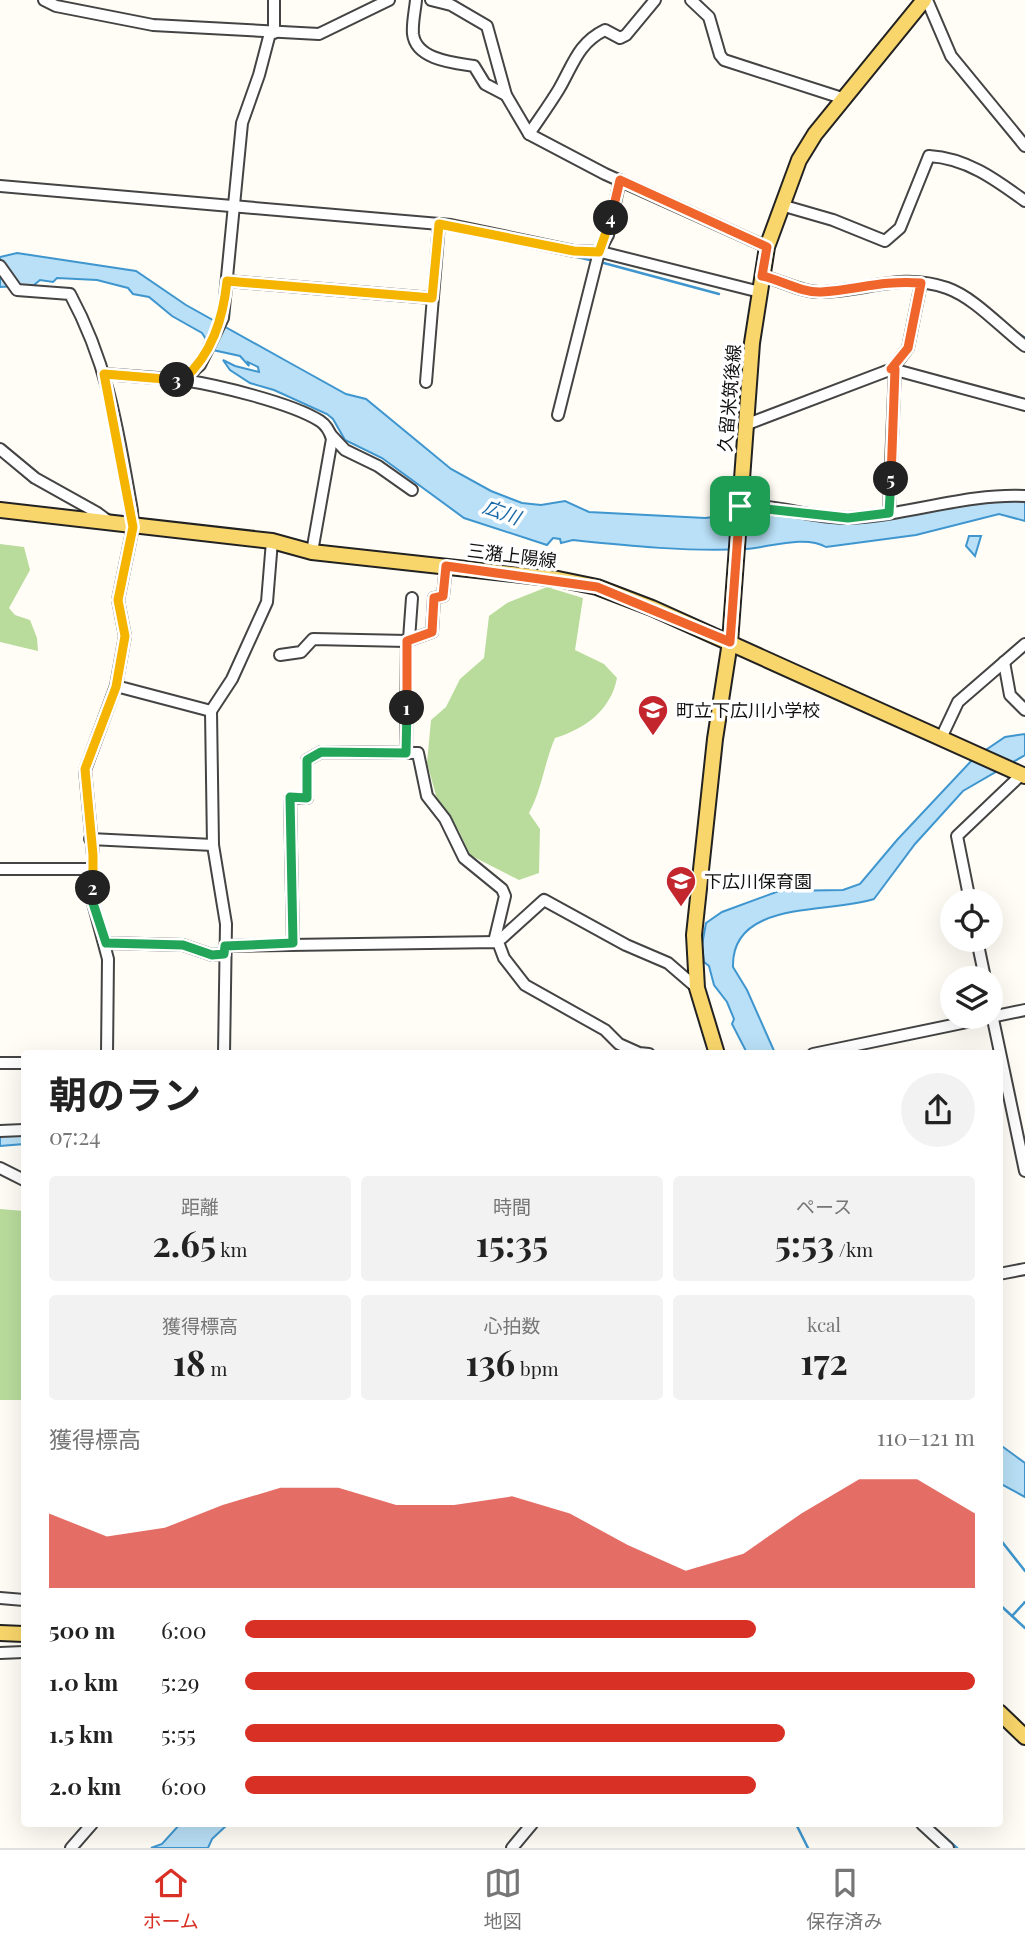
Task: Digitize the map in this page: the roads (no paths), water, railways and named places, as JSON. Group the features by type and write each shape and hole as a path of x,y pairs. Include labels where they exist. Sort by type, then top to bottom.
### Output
{"main road":[{"name":"久留米筑後線","path":"716,1050 697,988 694,935 715,739 730,642 745,425 767,247 799,160 815,134 926,0"},
{"name":"三潴上陽線","path":"0,510 272,541 312,552 446,566 597,587 730,642 1020,774"},
{"path":"0,1633 21,1634"},
{"path":"1003,1716 1025,1737"}],"street":[{"path":"44,0 56,6 153,25 319,34 389,0"},
{"path":"183,380 200,365 221,321 242,123 272,33 274,0"},
{"path":"416,0 413,35 416,44 439,60 474,66 485,84 506,95"},
{"path":"431,0 450,5 486,26 506,95 529,134 620,180 767,247"},
{"path":"529,134 560,87 577,52 605,30 620,38 626,35 654,0"},
{"path":"691,0 709,17 724,60 845,99"},
{"path":"926,0 951,57 1025,146"},
{"path":"781,205 832,220 885,241 900,228 929,156 951,157 1000,183 1025,201"},
{"path":"558,415 597,258 608,235 620,180"},
{"path":"0,186 438,227 574,251 760,292"},
{"path":"426,382 438,227"},
{"path":"0,267 15,288 69,294 104,374 133,527 118,600 125,636 116,687 85,769 93,903 106,943 107,1050"},
{"path":"762,276 808,291 821,292 883,281 948,288 969,301 1025,346"},
{"path":"227,281 432,298"},
{"path":"745,425 893,369 908,348 921,283"},
{"path":"893,369 1025,405"},
{"path":"889,513 893,369"},
{"path":"104,374 212,384 278,404 321,421 345,450 378,466 412,490"},
{"path":"312,552 331,435"},
{"path":"0,449 35,478 112,524"},
{"path":"740,508 848,518 980,497 1025,496"},
{"path":"224,1050 226,924 213,845 211,711 232,678 268,602 272,541"},
{"path":"280,655 301,652 313,639 408,640 432,632 434,598 443,596 446,566"},
{"path":"406,753 408,640 412,598"},
{"path":"941,738 958,702 1025,644"},
{"path":"1004,662 1010,695 1025,710"},
{"path":"116,687 211,711"},
{"path":"293,943 290,797 307,798 307,760 321,752 418,753 427,796 445,819 464,859 502,889 505,896 498,940 505,958 525,985 593,1024 619,1044 637,1050"},
{"path":"968,889 957,836 1020,774"},
{"path":"90,839 213,845"},
{"path":"0,869 93,869"},
{"path":"106,943 183,945 212,955 225,950 293,943 498,940 544,900 626,945 668,963 697,988"},
{"path":"1003,1015 1025,1010"},
{"path":"832,1050 940,1028"},
{"path":"995,1029 1000,1050"},
{"path":"0,1063 21,1063"},
{"path":"1003,1065 1025,1171"},
{"path":"0,1131 21,1130"},
{"path":"0,1168 21,1178"},
{"path":"1003,1274 1025,1269"},
{"path":"0,1598 21,1600"},
{"path":"0,1653 21,1652"},
{"path":"71,1848 89,1827"},
{"path":"512,1848 529,1827"},
{"path":"925,1827 948,1848"}],"water":[{"name":"広川","path":"17,253 136,271 186,305 290,363 346,394 366,399 451,469 491,491 522,503 541,505 565,501 589,512 705,518 748,513 832,522 993,500 1025,501 1025,521 999,514 916,535 826,547 798,542 746,549 681,549 573,540 561,543 560,539 553,538 547,545 464,518 382,458 345,440 327,414 274,390 250,383 230,370 223,360 259,372 258,367 248,362 249,366 240,356 213,350 202,333 172,316 149,297 133,294 128,288 97,280 57,278 53,282 40,280 34,285 0,287 0,257"},
{"path":"969,536 981,536 975,556 966,546"},
{"path":"1025,734 1025,755 963,791 915,844 874,899 786,913 765,920 748,930 737,945 733,967 747,990 774,1050 745,1050 732,1024 734,1019 727,1002 714,985 709,966 704,962 702,945 706,923 722,912 779,891 843,890 860,884 974,758 1005,737"},
{"path":"21,1134 21,1144 0,1146 0,1136"},
{"path":"1003,1447 1025,1463 1025,1497 1003,1485"},
{"path":"177,1827 225,1827 212,1839 208,1848 151,1848 162,1844"}],"waterway":[{"path":"573,256 594,261"},
{"path":"600,262 719,294"},
{"path":"827,286 893,278"},
{"path":"1013,330 1025,338"},
{"path":"1003,1543 1025,1571"},
{"path":"1012,1616 1025,1602"},
{"path":"1003,1608 1025,1628"},
{"path":"798,1827 808,1848"},
{"path":"933,1827 957,1848"}],"place":[{"name":"町立下広川小学校","path":"653,737"},
{"name":"下広川保育園","path":"681,908"}]}
